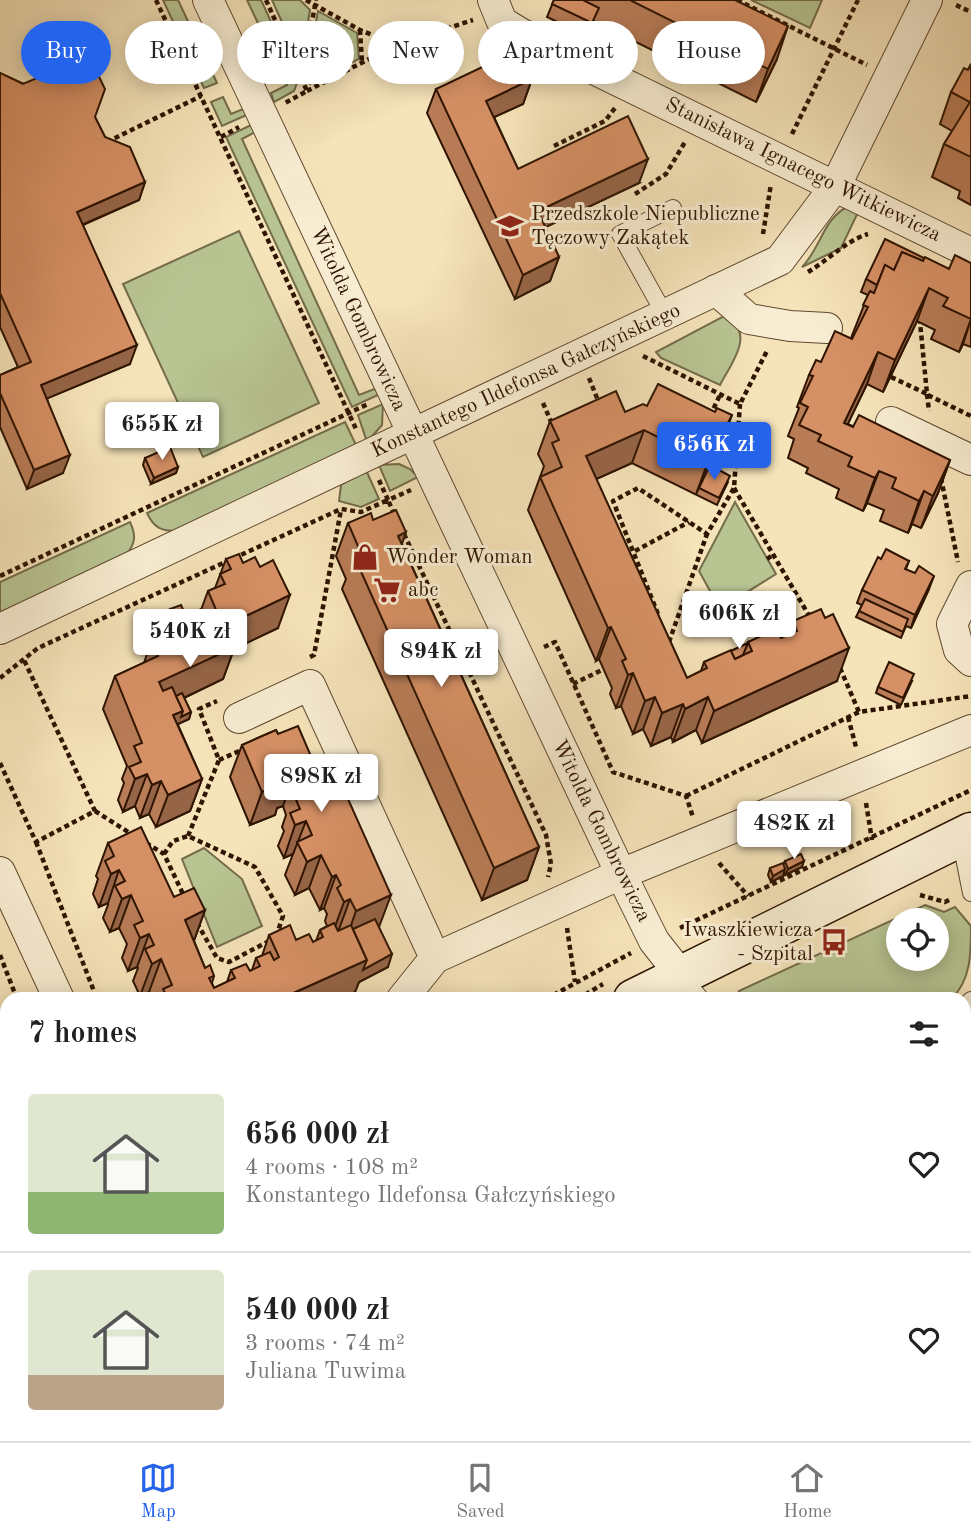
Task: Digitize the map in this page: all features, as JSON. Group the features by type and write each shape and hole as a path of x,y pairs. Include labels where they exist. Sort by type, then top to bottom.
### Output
{"street":[{"name":"Witolda Gombrowicza","path":"208,0 621,874 654,941 691,987"},
{"name":"Stanisława Ignacego Witkiewicza","path":"495,7 502,22 520,33 971,253"},
{"name":"Konstantego Ildefonsa Gałczyńskiego","path":"0,629 780,260 836,185 890,76 939,9"},
{"path":"716,290 749,318 827,328"},
{"path":"891,422 971,460"},
{"path":"968,592 952,624 958,650 971,661"},
{"path":"239,718 310,685 435,958"},
{"path":"408,992 435,958 621,874 971,730"},
{"path":"667,992 691,987 965,835"},
{"path":"0,872 56,992"}],"lane":[{"path":"665,315 620,234 673,208"},
{"path":"965,835 971,893"}],"path":[{"path":"0,576 349,413 156,0"},
{"path":"306,0 368,33"},
{"path":"737,0 890,76"},
{"path":"764,267 761,248 772,179 857,1 850,0"},
{"path":"311,21 314,3"},
{"path":"939,9 958,3 971,12"},
{"path":"459,21 495,7"},
{"path":"360,30 362,62"},
{"path":"307,91 368,59"},
{"path":"94,148 201,96"},
{"path":"554,146 605,121 617,105"},
{"path":"635,194 666,174 688,137"},
{"path":"920,322 933,442 968,592"},
{"path":"707,534 638,488 613,501 670,643 707,534 734,488 740,404 781,324"},
{"path":"636,352 740,404"},
{"path":"587,374 604,415"},
{"path":"891,377 971,416"},
{"path":"705,425 720,395"},
{"path":"539,396 554,428"},
{"path":"734,488 816,625"},
{"path":"0,678 38,649 341,509 361,512 388,500 545,835 551,863 547,880 568,930 575,982"},
{"path":"743,516 749,512"},
{"path":"635,551 689,522"},
{"path":"767,559 773,555"},
{"path":"657,643 667,638"},
{"path":"24,660 94,811 164,854 186,900"},
{"path":"839,665 859,712"},
{"path":"573,684 604,669"},
{"path":"686,796 859,712 971,696"},
{"path":"219,760 252,745"},
{"path":"0,763 36,842 94,992"},
{"path":"558,992 654,941 971,790"},
{"path":"36,842 94,811"},
{"path":"164,854 173,841 188,836 255,867 283,916 279,931 269,941 229,962 217,958 208,946 192,912"},
{"path":"1,957 14,992"}],"green space":[{"path":"163,0 178,0 188,21 173,21"},
{"path":"247,0 261,0 271,21 257,21"},
{"path":"272,0 300,0 310,10 308,21 282,21"},
{"path":"751,0 822,0 810,28"},
{"path":"318,11 336,21 316,21"},
{"path":"354,31 357,33 359,59 354,62"},
{"path":"297,84 294,91 274,102 271,93 287,85"},
{"path":"223,97 231,114 248,107 251,113 222,126 211,102"},
{"path":"253,124 257,131 242,139 359,395 377,388 380,394 352,407 226,137"},
{"path":"849,206 861,206 841,248 802,267 833,218"},
{"path":"239,231 319,403 203,457 123,284"},
{"path":"724,316 739,330 740,339 739,348 720,385 661,358 656,352"},
{"path":"383,404 382,425 367,442 358,415"},
{"path":"345,422 357,447 177,531 159,528 147,513"},
{"path":"399,464 418,477 390,491 379,465"},
{"path":"366,470 379,499 361,507 339,501 341,485"},
{"path":"735,502 776,574 720,609 699,571"},
{"path":"130,522 134,539 126,555 0,613 0,582"},
{"path":"204,848 242,879 262,926 217,947 182,859"},
{"path":"955,907 971,926 970,956 963,984 958,992 738,992 886,923 886,971 949,971 949,910"}],"building":[{"path":"554,0 583,0 599,8 593,21 588,21 552,4"},
{"path":"630,0 735,0 788,26 768,69 765,68 765,21 672,21"},
{"path":"971,64 971,157 944,144 970,102 951,92 964,68 968,70"},
{"path":"478,69 478,84 522,84 486,101 518,169 628,116 648,159 538,211 559,257 523,275 436,89 447,84 464,84 464,76"},
{"path":"0,73 21,84 103,84 105,89 95,117 105,137 130,147 145,182 77,212 137,345 41,385 70,455 34,470 0,393 0,375 31,362 0,293"},
{"path":"885,239 924,258 923,261 902,252 894,270 885,265 877,285 866,279"},
{"path":"902,252 923,261 925,257 949,269 955,255 971,263 971,319 943,306 948,298 929,288 895,360 878,352 844,423 853,427 859,415 950,460 933,496 924,491 919,501 892,488 896,478 879,471 875,478 848,466 852,457 818,441 821,435 799,425 808,407 800,403 813,376 809,375 816,360 821,362 835,331 852,339 868,307 863,305 870,291 874,293 885,265 894,270"},
{"path":"658,384 715,412 717,408 732,415 708,462 644,430 586,456 687,678 707,668 704,662 731,650 735,659 752,651 748,642 776,629 781,638 797,631 793,621 821,609 825,618 833,614 849,648 714,711 708,697 685,709 683,704 662,713 655,697 645,701 633,673 628,675 622,661 626,659 611,627 608,628 540,477 562,467 552,443 559,440 550,421 616,391 625,412 643,404 647,406"},
{"path":"170,447 178,467 154,478 145,458"},
{"path":"710,465 730,476 719,498 699,488"},
{"path":"396,510 406,532 398,536 539,847 494,868 354,556 361,553 348,523 371,513 373,520"},
{"path":"886,549 909,561 905,569 915,573 919,566 934,576 915,615 862,590 878,557 881,559"},
{"path":"239,554 243,563 255,557 260,567 273,560 290,595 225,626 235,647 159,682 163,691 172,687 183,711 173,715 202,779 168,795 161,781 152,785 147,774 135,779 129,767 141,762 134,746 142,743 115,676 158,656 151,642 166,635 162,627 176,621 170,609 181,605 186,616 201,609 205,618 217,612 208,591 225,584 220,574 231,569 226,559"},
{"path":"865,599 908,619 903,632 859,611"},
{"path":"748,643 743,655 735,659 731,651"},
{"path":"889,662 914,674 903,698 878,687"},
{"path":"182,693 191,712 181,717 183,711 176,696"},
{"path":"298,726 316,768 331,761 391,895 356,911 350,899 344,902 337,888 341,885 336,875 332,877 321,855 307,862 297,842 312,835 306,821 295,825 290,813 300,809 294,795 302,791 295,773 285,777 287,782 262,792 242,745 276,730 278,734"},
{"path":"141,827 174,897 194,888 205,910 185,920 205,968 210,965 214,976 209,978 214,988 235,978 231,970 246,964 250,971 260,966 256,958 270,952 274,960 279,957 269,935 290,925 296,940 309,934 313,942 323,937 320,930 334,923 338,931 351,925 367,960 296,992 164,992 163,989 172,985 161,959 152,964 145,949 154,945 149,934 140,938 134,925 143,921 131,895 122,899 115,886 125,881 119,870 111,874 105,861 114,856 108,843"},
{"path":"801,854 804,861 788,869 785,861"},
{"path":"783,863 785,869 773,876 770,868"},
{"path":"375,919 392,954 363,970 367,960 353,929"}],"place":[{"name":"Przedszkole Niepubliczne Tęczowy Zakątek","path":"510,226"},
{"name":"Wonder Woman","path":"365,557"},
{"name":"abc","path":"387,590"},
{"name":"Iwaszkiewicza - Szpital","path":"834,942"}]}
